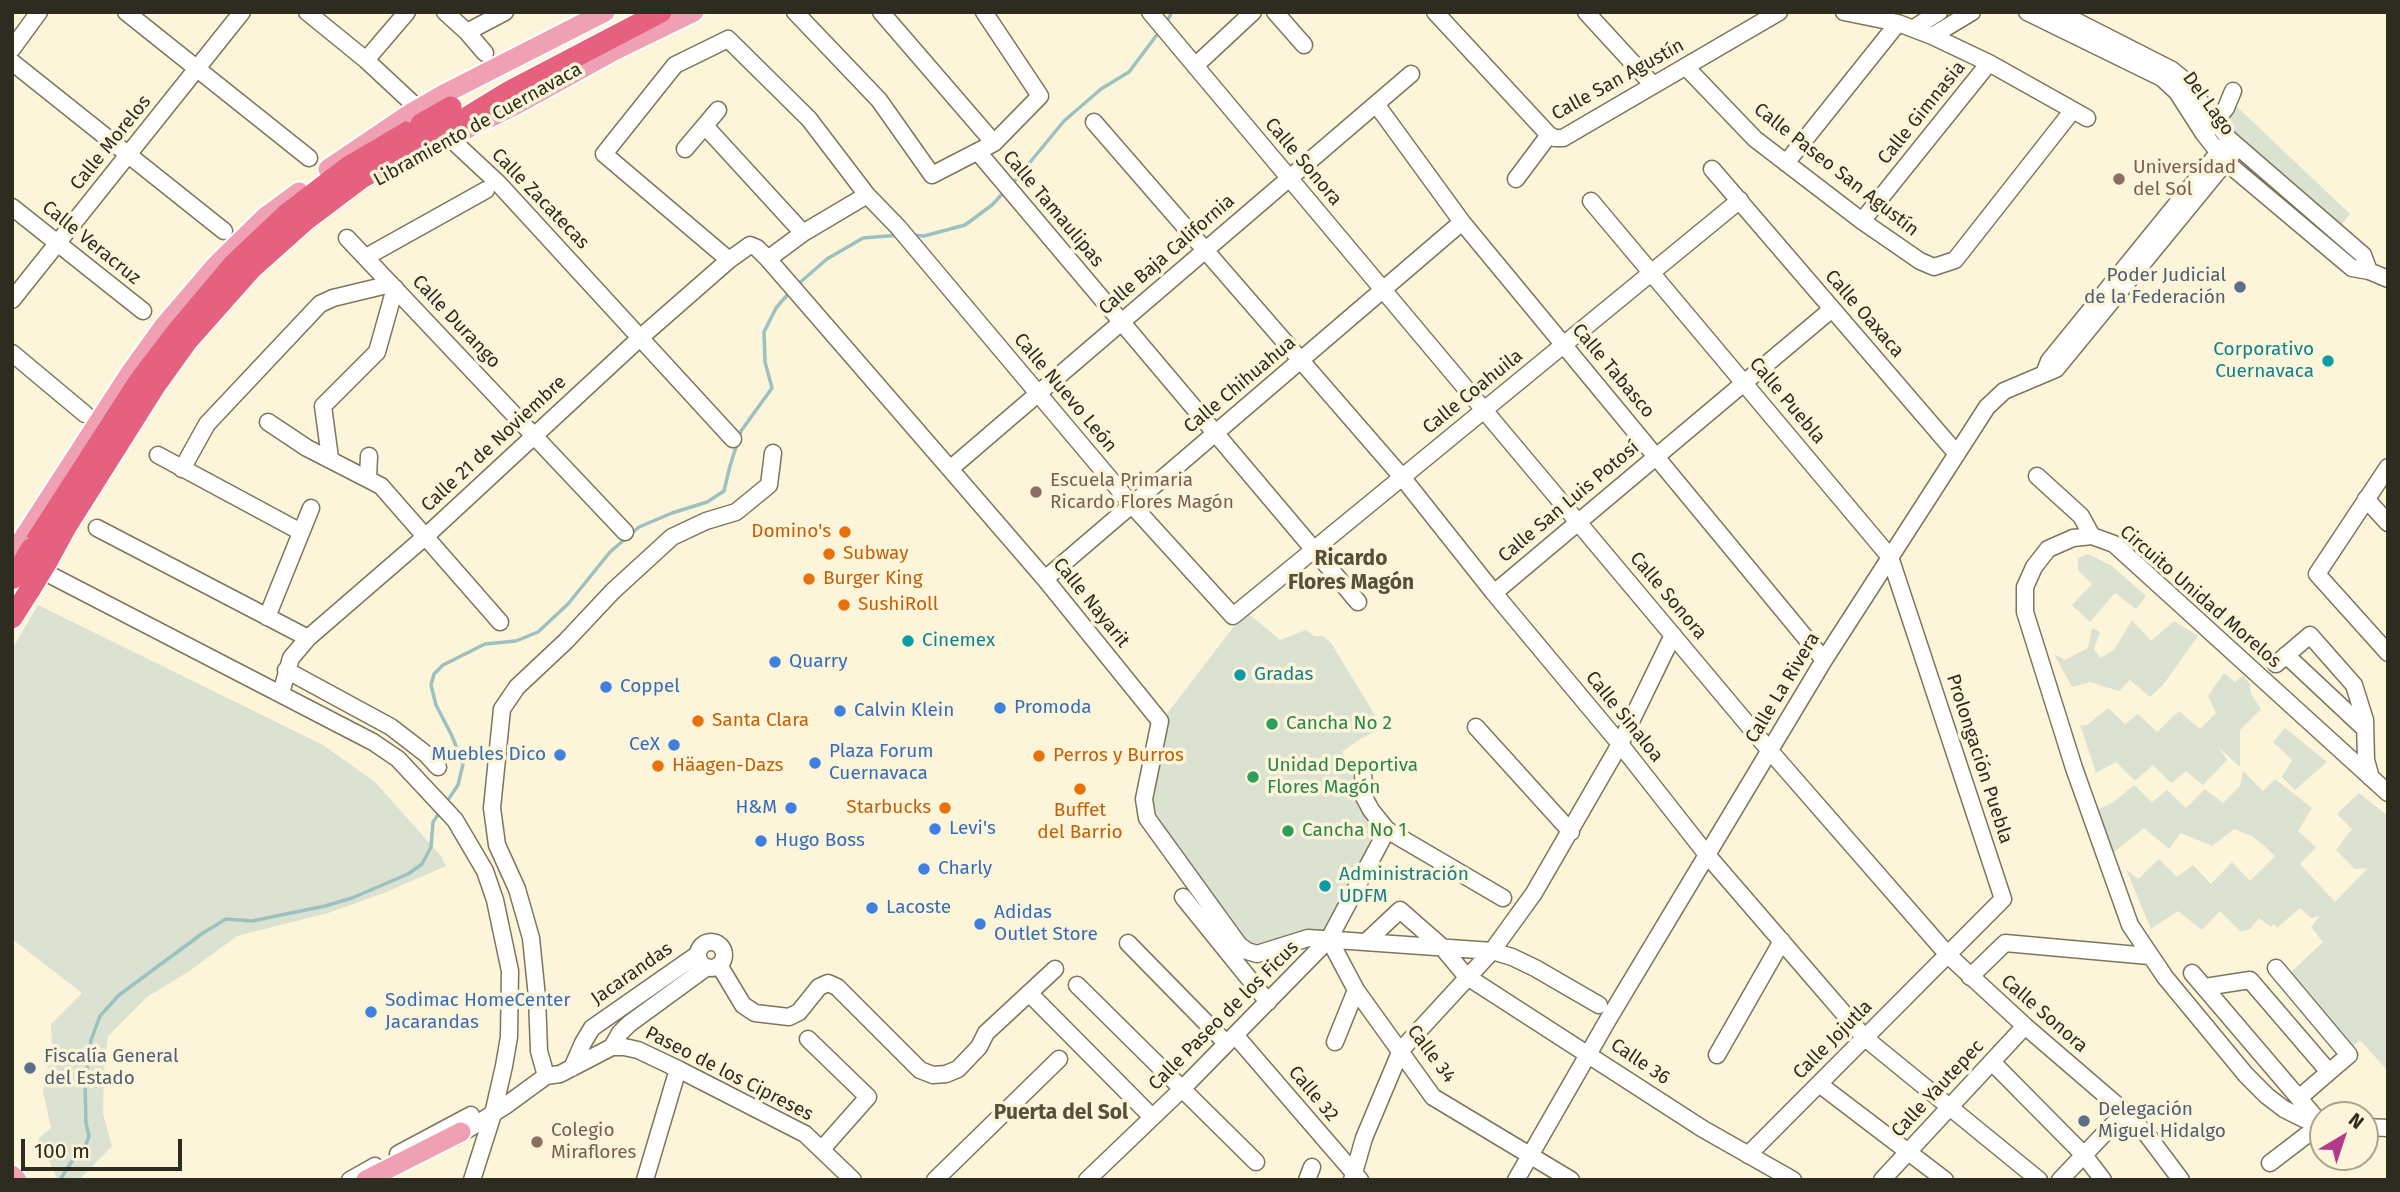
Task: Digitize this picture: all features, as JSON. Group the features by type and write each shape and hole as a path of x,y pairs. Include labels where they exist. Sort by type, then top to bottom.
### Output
{"highway":[{"path":"12,618 28,552 66,527 155,386 188,340 251,269 307,219 425,129 637,12"},
{"path":"453,114 510,90 661,12"}],"main road":[{"name":"Libramiento de Cuernavaca","path":"28,552 136,364 163,327 217,264 265,218 337,162 425,129 453,114 605,12"},
{"name":"Libramiento de Cuernavaca","path":"453,114 516,106 614,51 694,12"},
{"path":"366,1180 461,1132"},
{"path":"12,1175 17,1180"}],"street":[{"path":"12,48 38,12"},
{"path":"126,12 310,158"},
{"name":"Calle Morelos","path":"12,300 242,12"},
{"name":"Calle Zacatecas","path":"307,12 366,60 498,183 733,439"},
{"path":"366,60 407,12"},
{"path":"445,12 485,53"},
{"path":"467,32 505,12"},
{"name":"Calle Tamaulipas","path":"795,12 879,100 932,175 994,143 1040,96 984,12"},
{"path":"881,12 994,143"},
{"path":"1195,66 1253,12"},
{"path":"1275,12 1304,45"},
{"name":"Calle San Agustín","path":"1435,12 1549,135 1555,138 1563,138 1779,12"},
{"path":"1586,12 1653,85"},
{"name":"Calle Paseo San Agustín","path":"1686,66 1755,139 1861,221 1920,261 1934,267 1955,260 2080,114 1989,63 1914,28 1844,12"},
{"path":"1914,28 1940,12"},
{"path":"1932,36 1972,12"},
{"name":"Del Lago","path":"2058,12 2172,69 2183,79 2222,157 2341,260 2352,268 2388,279"},
{"name":"Del Lago","path":"2029,13 2162,78 2209,129 2233,143 2363,255 2369,271"},
{"name":"Calle Sonora","path":"1153,16 1770,751 1948,955 2125,1112 2148,1136 2180,1180"},
{"path":"1786,163 1898,23"},
{"name":"Calle Nuevo León","path":"729,260 604,154 675,65 728,39 809,119 867,195 898,227 1132,505 1233,616"},
{"path":"12,62 223,230"},
{"name":"Calle Gimnasia","path":"1861,221 1989,63"},
{"name":"Calle Baja California","path":"950,468 1411,74"},
{"path":"2209,129 2226,108 2233,91"},
{"name":"Calle Tabasco","path":"1376,104 1462,222 1824,660"},
{"path":"685,149 718,110"},
{"name":"Calle Sinaloa","path":"1094,122 1402,477 1708,856 1865,1038 2039,1180"},
{"path":"705,126 803,233"},
{"path":"1516,179 1549,135"},
{"name":"Calle La Rivera","path":"1516,1180 1588,1053 1824,660 1994,399 2004,391 2044,374 2049,361 2065,351 2233,143"},
{"name":"Calle Tamaulipas","path":"978,152 1358,602"},
{"name":"Calle Oaxaca","path":"1712,169 1957,454"},
{"path":"366,257 486,190"},
{"name":"Calle 21 de Noviembre","path":"281,693 291,658 308,638 426,536 641,337 743,248 750,246 763,253 867,195"},
{"name":"Calle Coahuila","path":"1233,616 1740,200"},
{"name":"Calle Puebla","path":"1591,201 1891,556"},
{"name":"Calle Veracruz","path":"12,207 143,311"},
{"name":"Calle Chihuahua","path":"1045,579 1462,222"},
{"name":"Calle Durango","path":"347,238 625,532"},
{"name":"Calle Nayarit","path":"763,253 1045,579 1160,721 1144,799 1147,818 1230,934 1247,951 1257,954 1308,938 1329,939"},
{"path":"182,469 208,424 320,304 332,298 393,286 377,352 323,406 330,458"},
{"name":"Calle San Luis Potosí","path":"1494,593 1832,309"},
{"path":"12,353 85,414"},
{"path":"268,422 297,442 381,486 500,622"},
{"path":"546,1076 539,1051 531,938 517,889 498,845 492,808 502,709 517,687 612,591 673,537 706,521 736,512 769,485 773,453"},
{"path":"158,455 301,532"},
{"path":"368,478 369,456"},
{"path":"2388,467 2317,574 2388,653"},
{"path":"2037,476 2081,516 2092,536"},
{"path":"2366,499 2388,523"},
{"path":"267,617 311,508"},
{"path":"97,528 308,638"},
{"name":"Circuito Unidad Morelos","path":"2309,1120 2267,1096 2246,1075 2149,956 2130,925 2074,768 2025,612 2025,587 2034,567 2048,549 2073,538 2092,536 2114,544 2388,793"},
{"path":"28,552 387,752 416,777 455,820 485,871 495,900 510,971 509,1037 498,1108 472,1180"},
{"name":"Prolongación Puebla","path":"1891,556 2003,899 1948,955"},
{"path":"1356,1178 1364,1138 1401,1050 1466,976 1492,951 1534,893 1620,744 1673,635"},
{"path":"2365,729 2281,660 2310,635 2354,685 2362,705 2365,729 2366,760 2371,778"},
{"path":"286,670 391,727 426,754 438,767"},
{"path":"1476,727 1571,832"},
{"path":"1363,768 1364,797 1387,830 1503,898"},
{"name":"Calle Paseo de los Ficus","path":"1087,1180 1182,1089 1329,939 1387,830"},
{"path":"1184,897 1268,1002"},
{"name":"Calle 36","path":"1367,941 1400,910 1441,946 1466,976 1703,1129 1793,1180"},
{"path":"1329,939 1492,951 1535,968 1599,1005"},
{"name":"Calle 34","path":"1329,939 1356,989 1433,1097 1571,1180"},
{"path":"1717,1055 1782,941"},
{"name":"Calle 32","path":"1128,943 1231,1039 1356,1178"},
{"path":"1970,977 2005,943 2149,956"},
{"name":"Calle Jojutla","path":"1748,1155 1948,955"},
{"path":"708,962 743,1005 755,1013 789,1017 799,1012 819,987 828,983 837,988 920,1070 933,1075 958,1069 979,1047 986,1033 1055,969"},
{"name":"Jacarandas","path":"612,1047 629,1024 708,962"},
{"name":"Jacarandas","path":"572,1068 592,1028 708,962"},
{"path":"2276,968 2349,1055 2299,1098"},
{"path":"2192,973 2309,1109"},
{"path":"2205,987 2250,980 2329,1072"},
{"path":"1077,985 1256,1162"},
{"path":"1335,1041 1356,989"},
{"path":"1029,993 1152,1117"},
{"name":"Calle Yautepec","path":"1882,1180 2025,1026"},
{"path":"808,1039 869,1097 822,1149"},
{"path":"380,1180 437,1150 546,1076 560,1074 612,1047"},
{"name":"Paseo de los Cipreses","path":"612,1047 638,1050 805,1134 853,1180"},
{"path":"935,1180 1059,1059"},
{"path":"1992,1062 2084,1155 2103,1180"},
{"path":"645,1180 678,1069"},
{"path":"1819,1084 1945,1180"},
{"path":"350,1180 498,1108"},
{"path":"2060,1180 2125,1112"},
{"path":"2270,1163 2309,1134"}],"green space":[{"path":"2234,104 2350,214 2342,224 2329,226 2223,127"},
{"path":"2088,554 2112,566 2146,596 2136,609 2115,593 2090,622 2072,605 2092,584 2078,570 2078,558"},
{"path":"38,605 323,745 375,782 441,856 446,866 384,893 328,913 237,936 188,972 147,997 108,1036 103,1114 112,1146 79,1180 58,1180 38,1139 51,1128 43,1091 52,1046 51,1024 82,993 12,939 12,649"},
{"name":"Unidad Deportiva Flores Magón","path":"1249,614 1280,640 1306,630 1314,636 1323,636 1331,643 1375,715 1377,731 1342,752 1378,826 1331,932 1248,948 1149,815 1163,719 1235,625"},
{"path":"2132,620 2151,641 2174,621 2198,636 2163,685 2150,697 2130,680 2119,691 2090,682 2072,687 2054,654 2065,660 2088,648 2092,628 2100,632 2094,649 2100,658 2114,650"},
{"path":"2224,673 2235,682 2243,676 2250,684 2251,694 2261,709 2240,730 2240,767 2219,748 2227,760 2203,785 2186,771 2171,783 2153,765 2135,781 2116,762 2096,773 2080,725 2087,725 2108,708 2125,724 2138,714 2157,732 2179,711 2200,729 2216,713 2208,696"},
{"path":"2285,728 2327,762 2295,790 2282,777 2292,760 2273,742"},
{"path":"2243,771 2263,791 2275,779 2312,808 2298,831 2316,847 2300,864 2335,902 2368,868 2355,869 2336,850 2352,829 2337,814 2359,793 2388,816 2387,1070 2360,1040 2351,1048 2289,974 2323,942 2311,927 2320,916 2311,918 2300,908 2277,928 2259,918 2250,929 2241,932 2220,911 2202,930 2178,911 2151,929 2126,869 2138,879 2159,859 2177,877 2193,865 2211,884 2232,862 2250,881 2275,856 2261,843 2234,829 2212,846 2181,833 2169,849 2144,828 2113,853 2097,810 2114,802 2134,785 2152,802 2167,790 2186,808 2205,789 2223,803 2240,786"}],"waterway":[{"path":"1166,23 1172,12"},
{"path":"1013,183 1064,121 1101,89 1129,72 1159,32"},
{"path":"911,235 924,236 965,225 992,205 1005,191"},
{"path":"797,285 827,259 863,238 900,235"},
{"path":"446,803 458,785 463,764 436,705 431,685 434,674 443,665 485,644 516,641 538,632 568,604 610,552 639,527 707,502 724,491 741,431 772,388 765,362 764,332 776,308 789,293"},
{"path":"61,1178 85,1147 89,1136 85,1083 91,1040 100,1016 119,995 226,919 252,921 325,906 352,898 408,874 422,864 431,847 433,822 440,812"}],"place":[{"name":"Universidad del Sol","path":"2119,179"},
{"name":"Poder Judicial de la Federación","path":"2240,287"},
{"name":"Corporativo Cuernavaca","path":"2328,361"},
{"name":"Escuela Primaria Ricardo Flores Magón","path":"1036,492"},
{"name":"Domino's","path":"845,532"},
{"name":"Subway","path":"829,554"},
{"name":"Burger King","path":"809,579"},
{"name":"SushiRoll","path":"844,605"},
{"name":"Cinemex","path":"908,641"},
{"name":"Quarry","path":"775,662"},
{"name":"Gradas","path":"1240,675"},
{"name":"Coppel","path":"606,687"},
{"name":"Promoda","path":"1000,708"},
{"name":"Calvin Klein","path":"840,711"},
{"name":"Santa Clara","path":"698,721"},
{"name":"Cancha No 2","path":"1272,724"},
{"name":"CeX","path":"674,745"},
{"name":"Muebles Dico","path":"560,755"},
{"name":"Perros y Burros","path":"1039,756"},
{"name":"Plaza Forum Cuernavaca","path":"815,763"},
{"name":"Häagen-Dazs","path":"658,766"},
{"name":"Unidad Deportiva Flores Magón","path":"1253,777"},
{"name":"Buffet del Barrio","path":"1080,789"},
{"name":"H&M","path":"791,808"},
{"name":"Starbucks","path":"945,808"},
{"name":"Levi's","path":"935,829"},
{"name":"Cancha No 1","path":"1288,831"},
{"name":"Hugo Boss","path":"761,841"},
{"name":"Charly","path":"924,869"},
{"name":"Administración UDFM","path":"1325,886"},
{"name":"Lacoste","path":"872,908"},
{"name":"Adidas Outlet Store","path":"980,924"},
{"name":"Sodimac HomeCenter Jacarandas","path":"371,1012"},
{"name":"Fiscalía General del Estado","path":"30,1068"},
{"name":"Delegación Miguel Hidalgo","path":"2084,1121"},
{"name":"Colegio Miraflores","path":"537,1142"}],"district":[{"name":"Ricardo Flores Magón","path":"1351,571"},
{"name":"Puerta del Sol","path":"1061,1113"}]}
